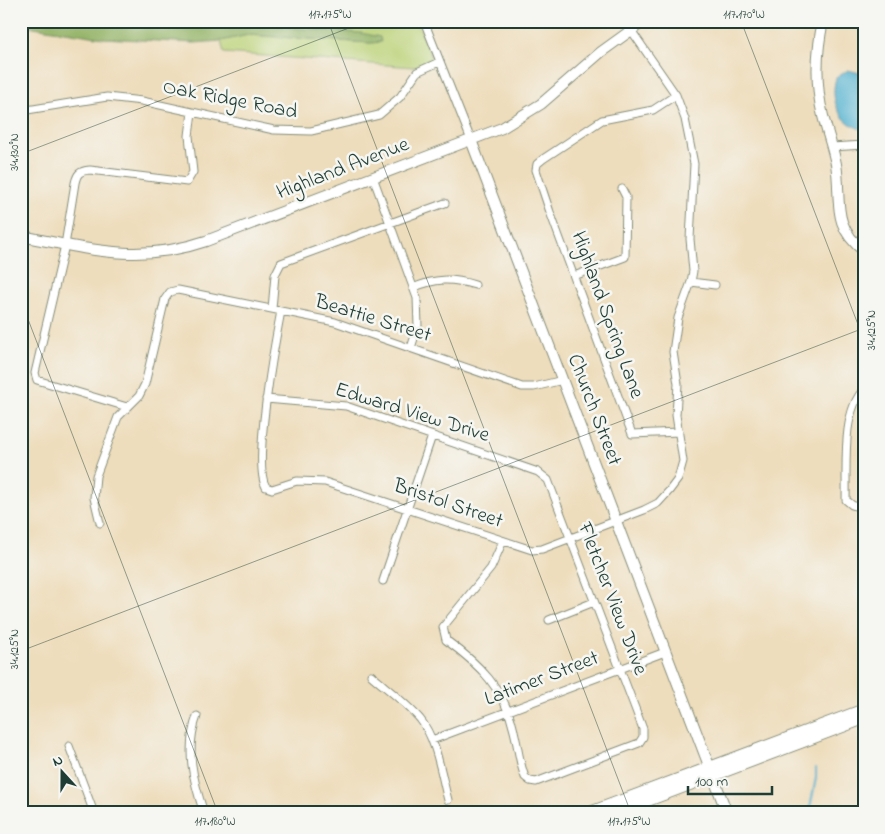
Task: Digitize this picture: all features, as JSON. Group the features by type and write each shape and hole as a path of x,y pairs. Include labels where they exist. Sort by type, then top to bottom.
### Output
{"main road":[{"name":"Highland Avenue","path":"21,236 130,255 175,251 502,128 525,116 601,52 644,21"},
{"path":"823,21 816,80 838,174 838,208 840,219 847,233 864,250"},
{"name":"Church Street","path":"471,140 727,813"},
{"path":"616,813 864,709"},
{"path":"587,813 642,793 712,773 864,719"},
{"path":"606,813 632,801 642,793"}],"street":[{"name":"Church Street","path":"424,21 471,140"},
{"path":"631,30 676,95 683,112 694,164 690,239 692,282 714,285"},
{"name":"Oak Ridge Road","path":"21,111 107,97 142,101 274,130 303,132 332,128 379,116 400,98 417,72 439,62"},
{"name":"Highland Spring Lane","path":"676,95 653,110 602,120 537,164 536,170 632,434 679,432"},
{"path":"100,523 94,498 96,476 118,416 127,407 37,380 35,373 66,245 77,174 82,170 181,183 190,179 192,172 189,136 192,112"},
{"path":"832,147 864,144"},
{"path":"373,178 413,288 418,312 418,326 411,348"},
{"path":"574,276 625,257 626,197 622,188"},
{"path":"272,310 275,275 281,264 445,202"},
{"path":"413,288 431,280 442,279 475,285"},
{"name":"Bristol Street","path":"266,400 262,475 266,487 272,489 297,481 325,482 532,550 644,510 658,502 669,492 678,479 683,461 676,415 678,384 674,337 678,318 692,282"},
{"name":"Beattie Street","path":"127,407 139,396 144,384 165,299 170,292 178,290 335,322 522,387 548,385 563,380"},
{"path":"266,400 269,370 281,311"},
{"path":"864,389 853,403 849,417 846,500 852,505 864,509"},
{"name":"Edward View Drive","path":"266,400 346,406 544,474"},
{"path":"383,580 432,436"},
{"name":"Fletcher View Drive","path":"509,711 520,766 530,782 536,782 639,743 643,737 643,729 548,480 544,474"},
{"path":"503,541 491,568 442,627 446,640 483,669 496,686 509,711"},
{"path":"549,620 594,602"},
{"name":"Latimer Street","path":"432,740 665,652"},
{"path":"371,675 421,720 432,740 448,800"},
{"path":"197,716 193,728 190,762 193,781 204,813"},
{"path":"21,732 21,738"},
{"path":"69,746 94,813"}],"green space":[{"path":"21,21 247,21 295,28 361,33 380,37 381,42 370,43 248,35 221,41 194,43 103,38 21,25"},
{"path":"247,21 417,21 432,59 413,67 224,53 221,41 248,35 370,43 381,42"}],"water":[{"path":"848,70 864,74 864,130 849,123 838,110 835,103 834,87 836,78"}],"waterway":[{"path":"809,813 816,778 816,768"}]}
